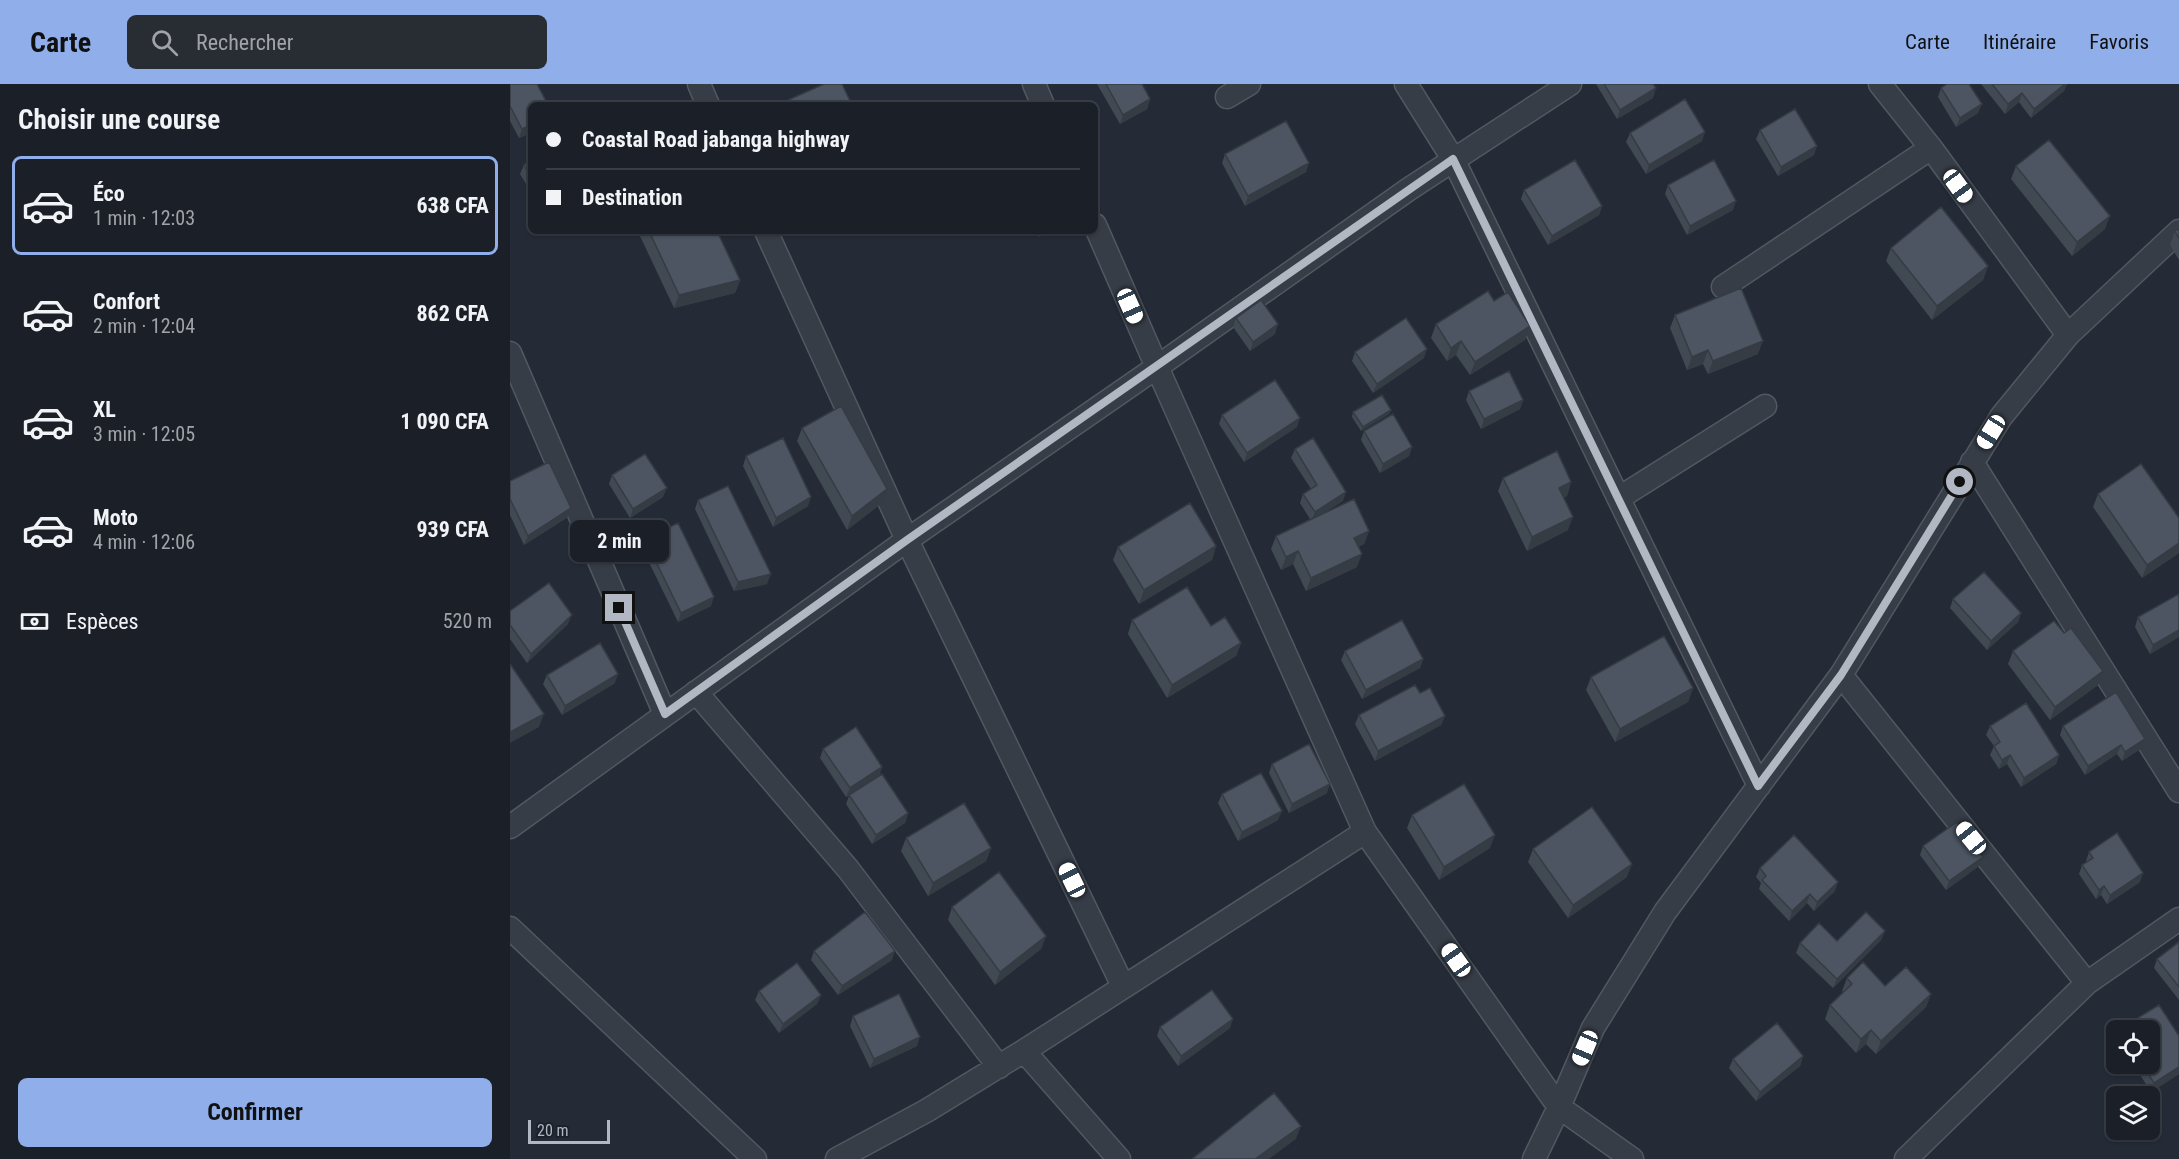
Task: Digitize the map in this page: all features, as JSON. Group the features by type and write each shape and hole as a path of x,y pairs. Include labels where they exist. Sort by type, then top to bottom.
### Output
{"street":[{"path":"699,84 707,102"},
{"path":"1034,84 1042,102"},
{"path":"1227,98 1249,84"},
{"path":"1406,84 1453,159 1758,786"},
{"path":"510,827 907,540 1453,159 1570,84"},
{"path":"1880,84 2068,335"},
{"path":"1723,287 1930,148"},
{"path":"1534,1159 1593,1028 1653,931 1841,675 2001,417 2068,335 2179,231"},
{"path":"1098,232 1156,368 1365,832 1559,1107 1632,1159"},
{"path":"767,234 907,540 1123,986"},
{"path":"510,353 665,714"},
{"path":"1619,498 1765,406"},
{"path":"1972,462 2179,791"},
{"path":"1841,675 2087,983"},
{"path":"696,692 848,869 999,1067"},
{"path":"837,1159 926,1111 999,1067 1365,832"},
{"path":"1906,1159 2087,983 2179,919"},
{"path":"510,928 756,1159"},
{"path":"1024,1051 1119,1159"}],"building":[{"path":"510,84 537,84 546,102 528,102 528,126 522,129 510,106"},
{"path":"824,84 842,84 851,102 784,102"},
{"path":"1106,84 1142,84 1150,99 1123,115"},
{"path":"1604,84 1653,84 1656,88 1620,110"},
{"path":"1947,84 1969,84 1982,104 1960,118 1941,88"},
{"path":"1992,84 2065,84 2034,109 2022,93 2008,104"},
{"path":"1685,99 1705,132 1649,165 1630,133"},
{"path":"1795,109 1817,146 1781,167 1760,130"},
{"path":"1286,121 1309,163 1248,196 1225,154"},
{"path":"2049,140 2110,216 2077,242 2016,166"},
{"path":"1575,160 1602,206 1552,236 1524,190"},
{"path":"1714,160 1736,201 1690,226 1668,185"},
{"path":"1941,207 1988,266 1937,306 1891,248"},
{"path":"650,234 718,234 740,280 679,295"},
{"path":"1741,288 1763,341 1713,361 1708,350 1692,357 1675,315"},
{"path":"1488,291 1494,301 1508,292 1530,326 1475,362 1461,341 1451,348 1436,324"},
{"path":"1261,300 1278,324 1253,342 1236,318"},
{"path":"1406,318 1427,349 1377,384 1355,352"},
{"path":"1509,371 1523,400 1484,419 1469,391"},
{"path":"1275,380 1300,418 1247,453 1222,415"},
{"path":"1382,395 1391,410 1363,427 1353,412"},
{"path":"841,406 887,489 852,516 802,428"},
{"path":"1393,414 1412,447 1383,464 1364,431"},
{"path":"783,438 811,497 776,518 746,456"},
{"path":"1313,438 1346,492 1315,512 1303,494 1317,485 1295,449"},
{"path":"1557,451 1571,482 1559,488 1573,517 1532,537 1503,478"},
{"path":"645,454 667,488 633,509 612,475"},
{"path":"549,462 571,508 528,536 510,499 510,481"},
{"path":"2141,464 2179,518 2179,543 2147,565 2098,494"},
{"path":"728,486 771,574 738,582 698,500"},
{"path":"1354,499 1369,531 1354,538 1362,554 1311,578 1298,551 1286,557 1276,536"},
{"path":"1190,503 1216,546 1144,590 1118,547"},
{"path":"678,523 714,597 681,613 645,539"},
{"path":"1984,572 2021,613 1991,641 1953,599"},
{"path":"549,583 572,615 531,654 510,625 510,611"},
{"path":"1187,587 1211,626 1225,617 1241,643 1172,685 1132,620"},
{"path":"2179,594 2179,630 2153,645 2138,617"},
{"path":"1402,620 1423,659 1366,690 1345,651"},
{"path":"2054,621 2064,633 2071,628 2103,671 2055,707 2013,651"},
{"path":"1664,636 1693,688 1620,729 1591,677"},
{"path":"600,643 618,674 565,706 547,675"},
{"path":"510,664 544,714 510,732"},
{"path":"1415,685 1420,693 1430,688 1445,716 1378,751 1359,715"},
{"path":"2116,692 2145,739 2125,752 2121,745 2088,766 2063,726"},
{"path":"2026,703 2059,755 2024,778 2010,755 2002,760 1994,746 2000,742 1990,726"},
{"path":"856,727 882,767 850,788 823,749"},
{"path":"1309,744 1330,784 1292,804 1272,764"},
{"path":"1261,773 1282,811 1242,832 1222,794"},
{"path":"882,774 908,813 876,835 849,795"},
{"path":"1464,784 1495,835 1444,867 1412,815"},
{"path":"964,803 991,848 933,883 906,838"},
{"path":"1592,807 1632,864 1573,905 1533,849"},
{"path":"1957,822 1983,857 1949,881 1923,846"},
{"path":"2117,833 2143,873 2110,895 2104,886 2099,890 2082,865 2093,858 2089,852"},
{"path":"1794,835 1838,882 1817,902 1810,894 1792,911 1762,880 1766,876 1760,868"},
{"path":"999,872 1046,936 1000,972 952,907"},
{"path":"865,912 895,951 842,986 814,951"},
{"path":"1866,912 1885,931 1837,979 1800,943 1819,923 1837,941"},
{"path":"2179,942 2179,987 2157,959"},
{"path":"1863,962 1885,986 1906,967 1931,994 1881,1041 1871,1030 1861,1039 1830,1005 1852,984 1847,978"},
{"path":"797,963 821,995 783,1024 759,991"},
{"path":"1212,990 1233,1019 1181,1056 1160,1027"},
{"path":"899,994 920,1037 874,1059 853,1016"},
{"path":"2159,1005 2179,1036 2179,1067 2154,1083 2148,1074 2160,1074 2160,1020 2135,1020"},
{"path":"1777,1023 1803,1056 1760,1092 1733,1059"},
{"path":"1274,1093 1301,1126 1255,1159 1192,1159"}],"route":[{"path":"619,608 665,714 907,540 1453,159 1758,786 1841,675 1960,482"}]}
